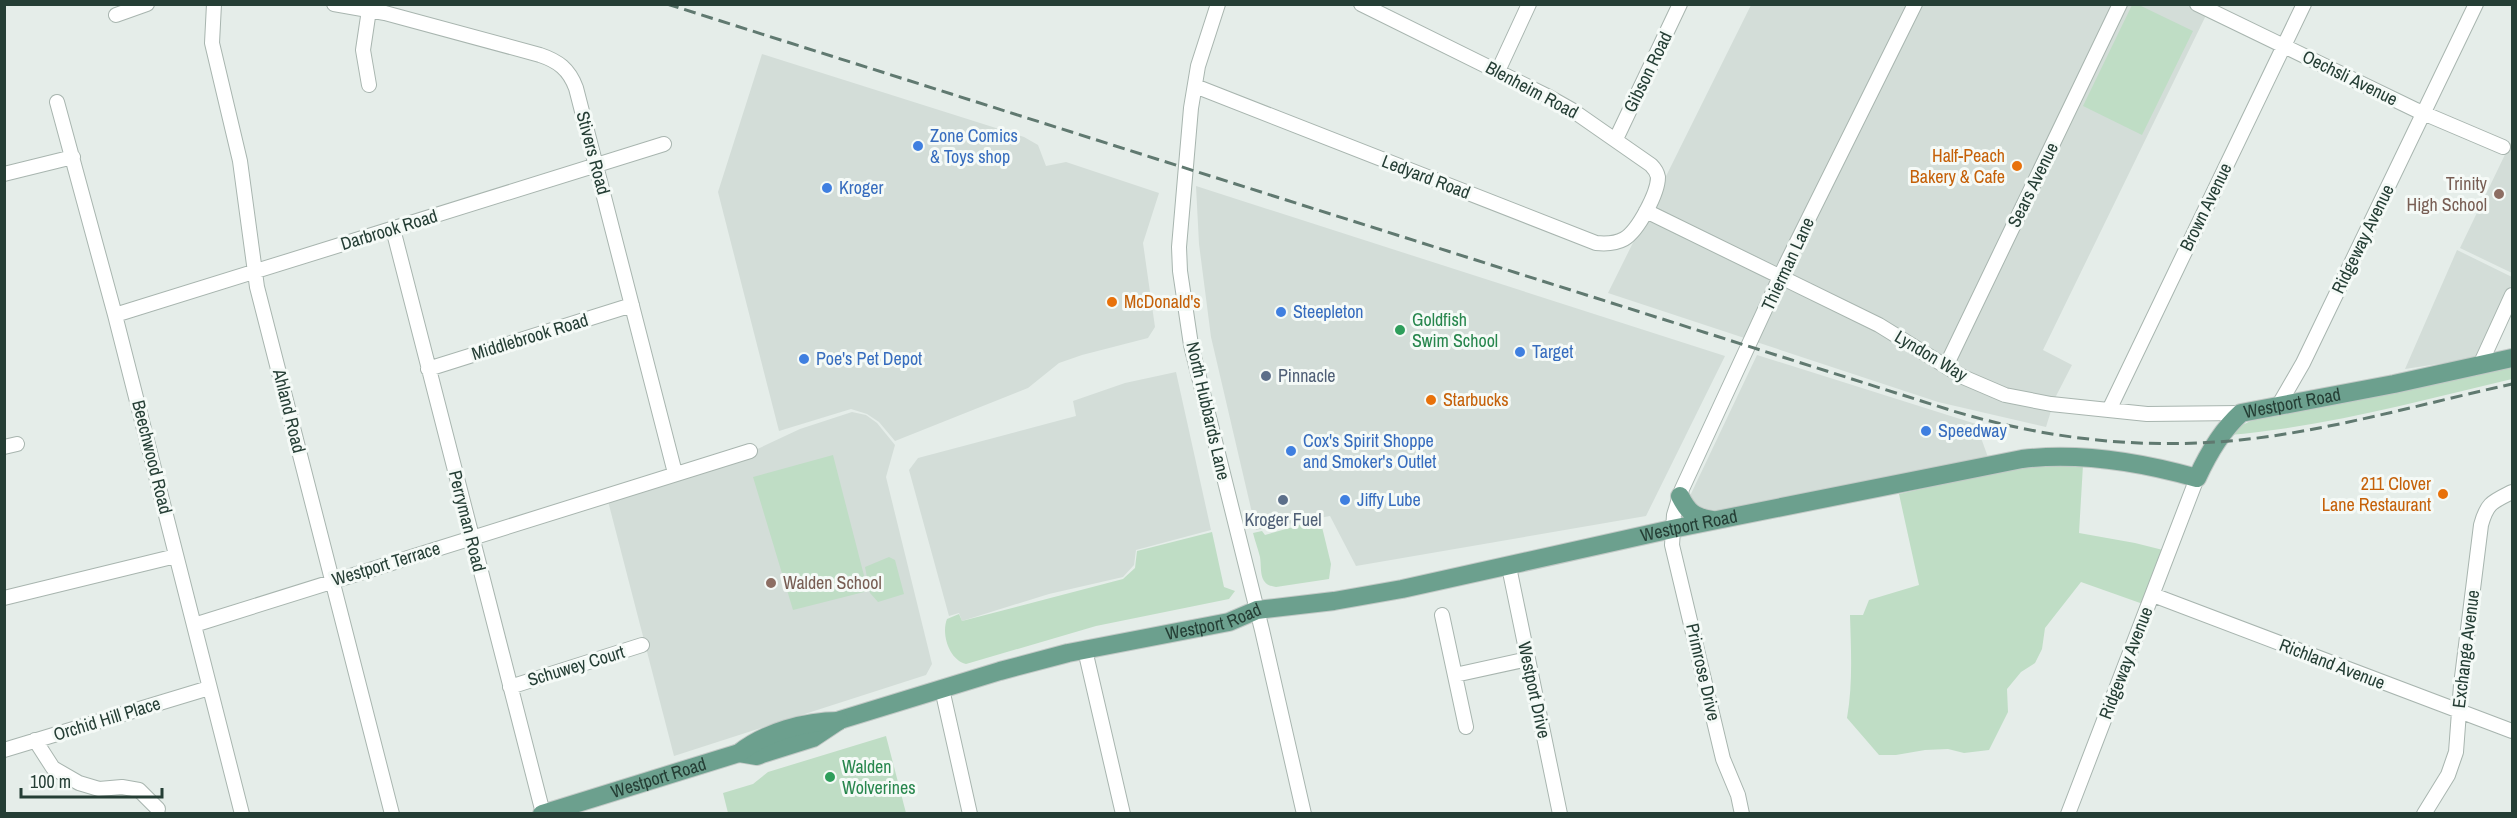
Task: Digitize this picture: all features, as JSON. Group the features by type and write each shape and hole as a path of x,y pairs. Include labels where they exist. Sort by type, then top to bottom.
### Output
{"main road":[{"name":"Westport Road","path":"542,813 739,753 757,756 813,738 840,720 1022,664 1229,622 1257,610 1334,601 1509,567 1672,529 1795,504 1992,465 2052,456 2091,457 2196,478 2222,433 2241,413 2277,408 2512,358"},
{"path":"1680,496 1687,511 1697,518 1713,521"}],"street":[{"path":"116,15 147,4"},
{"name":"Ahland Road","path":"213,4 212,43 240,161 254,272 392,813"},
{"name":"Stivers Road","path":"334,4 369,10 540,55 560,63 568,72 576,87 675,473"},
{"name":"North Hubbards Lane","path":"1218,4 1207,34 1195,86 1187,146 1179,247 1182,293 1191,345 1257,610 1304,813"},
{"path":"1497,71 1529,4"},
{"name":"Gibson Road","path":"1616,139 1680,4"},
{"name":"Thierman Lane","path":"1672,529 1680,496 1781,278 1915,4"},
{"name":"Sears Avenue","path":"1946,366 2120,4"},
{"name":"Oechsli Avenue","path":"2197,4 2423,113 2503,147"},
{"name":"Brown Avenue","path":"2109,410 2304,4"},
{"name":"Ridgeway Avenue","path":"2277,408 2295,376 2476,4"},
{"name":"Blenheim Road","path":"1371,7 1572,110 1652,165 1656,171 1657,182 1646,211"},
{"path":"369,10 363,50 369,85"},
{"name":"Ledyard Road","path":"1195,86 1596,243 1607,244 1622,241 1636,229 1646,211"},
{"name":"Beechwood Road","path":"57,102 115,315 242,813"},
{"name":"Darbrook Road","path":"115,315 664,144"},
{"path":"4,174 73,157"},
{"name":"Lyndon Way","path":"1646,211 1879,325 1987,389 2005,395 2147,414 2241,413"},
{"name":"Perryman Road","path":"393,229 542,813"},
{"path":"2480,365 2512,295"},
{"name":"Middlebrook Road","path":"428,369 632,305"},
{"path":"2295,376 2306,402"},
{"name":"Westport Terrace","path":"194,625 750,451"},
{"name":"Ridgeway Avenue","path":"2068,813 2196,478"},
{"name":"Exchange Avenue","path":"2424,813 2454,762 2481,525 2487,506 2512,492"},
{"name":"Primrose Drive","path":"1672,529 1672,545 1683,595 1692,624 1723,759 1738,795 1742,813"},
{"path":"4,598 176,556"},
{"name":"Westport Drive","path":"1509,567 1560,813"},
{"name":"Richland Avenue","path":"2152,595 2512,731"},
{"path":"1442,615 1466,727"},
{"name":"Schuwey Court","path":"510,687 642,645"},
{"path":"1085,650 1124,813"},
{"path":"1455,675 1528,659"},
{"name":"Orchid Hill Place","path":"4,750 209,688"},
{"path":"942,689 970,813"},
{"path":"35,740 53,768 79,783 99,789 122,787 139,790 158,809"}],"shaded area":[{"path":"1751,5 2211,5 2043,350 2072,365 2055,398 2046,427 1938,402 1608,293"},
{"path":"762,54 1024,137 1038,145 1046,166 1066,162 1159,193 1143,243 1155,327 1148,338 1059,363 1028,388 895,441 879,422 867,414 851,409 779,431 718,192"},
{"name":"Trinity High School","path":"2512,140 2512,273 2460,248"},
{"path":"1196,186 1725,356 1646,516 1356,566 1330,516 1256,530 1211,337 1199,244"},
{"path":"2457,250 2512,277 2512,284 2477,358 2405,369"},
{"path":"1757,355 1976,424 1989,460 1709,516 1689,498"},
{"path":"1176,372 1211,530 1136,550 1134,565 1123,577 1049,594 962,621 959,613 949,616 909,470 918,458 1076,416 1073,401 1125,383"},
{"name":"Walden School","path":"852,412 866,415 877,423 895,445 886,477 932,664 926,675 674,756 608,501 751,452 800,429"}],"green space":[{"path":"2132,5 2139,5 2193,31 2142,135 2083,106"},
{"path":"2512,365 2512,379 2336,420 2229,435 2240,426 2253,420"},
{"path":"833,455 868,591 793,610 753,477"},
{"path":"2059,463 2083,465 2079,533 2163,550 2143,604 2081,582 2045,628 2042,649 2035,663 2021,672 2007,689 2008,712 1989,750 1964,753 1948,749 1925,750 1896,755 1879,755 1847,718 1851,680 1850,615 1863,615 1869,600 1919,585 1899,494 2018,467"},
{"path":"1314,521 1322,527 1331,564 1329,579 1270,586 1262,576 1260,557 1253,533 1262,531 1265,535"},
{"path":"1212,532 1224,587 1235,591 1229,599 1096,626 966,664 955,657 948,646 945,632 947,619 959,614 962,621 1123,579 1135,568 1137,551"},
{"path":"889,557 895,560 904,594 878,602 870,593 865,567"},
{"name":"Walden Wolverines","path":"886,736 906,813 728,813 723,793 753,784 768,772"}],"railway":[{"path":"667,4 1953,411 2024,429 2131,443 2167,444 2240,440 2308,430 2512,384"}],"place":[{"name":"Zone Comics & Toys shop","path":"918,146"},
{"name":"Half-Peach Bakery & Cafe","path":"2017,166"},
{"name":"Kroger","path":"827,188"},
{"name":"Trinity High School","path":"2499,194"},
{"name":"McDonald's","path":"1112,302"},
{"name":"Steepleton","path":"1281,312"},
{"name":"Goldfish Swim School","path":"1400,330"},
{"name":"Target","path":"1520,352"},
{"name":"Poe's Pet Depot","path":"804,359"},
{"name":"Pinnacle","path":"1266,376"},
{"name":"Starbucks","path":"1431,400"},
{"name":"Speedway","path":"1926,431"},
{"name":"Cox's Spirit Shoppe and Smoker's Outlet","path":"1291,451"},
{"name":"211 Clover Lane Restaurant","path":"2443,494"},
{"name":"Kroger Fuel","path":"1283,500"},
{"name":"Jiffy Lube","path":"1345,500"},
{"name":"Walden School","path":"771,583"},
{"name":"Walden Wolverines","path":"830,777"}]}
